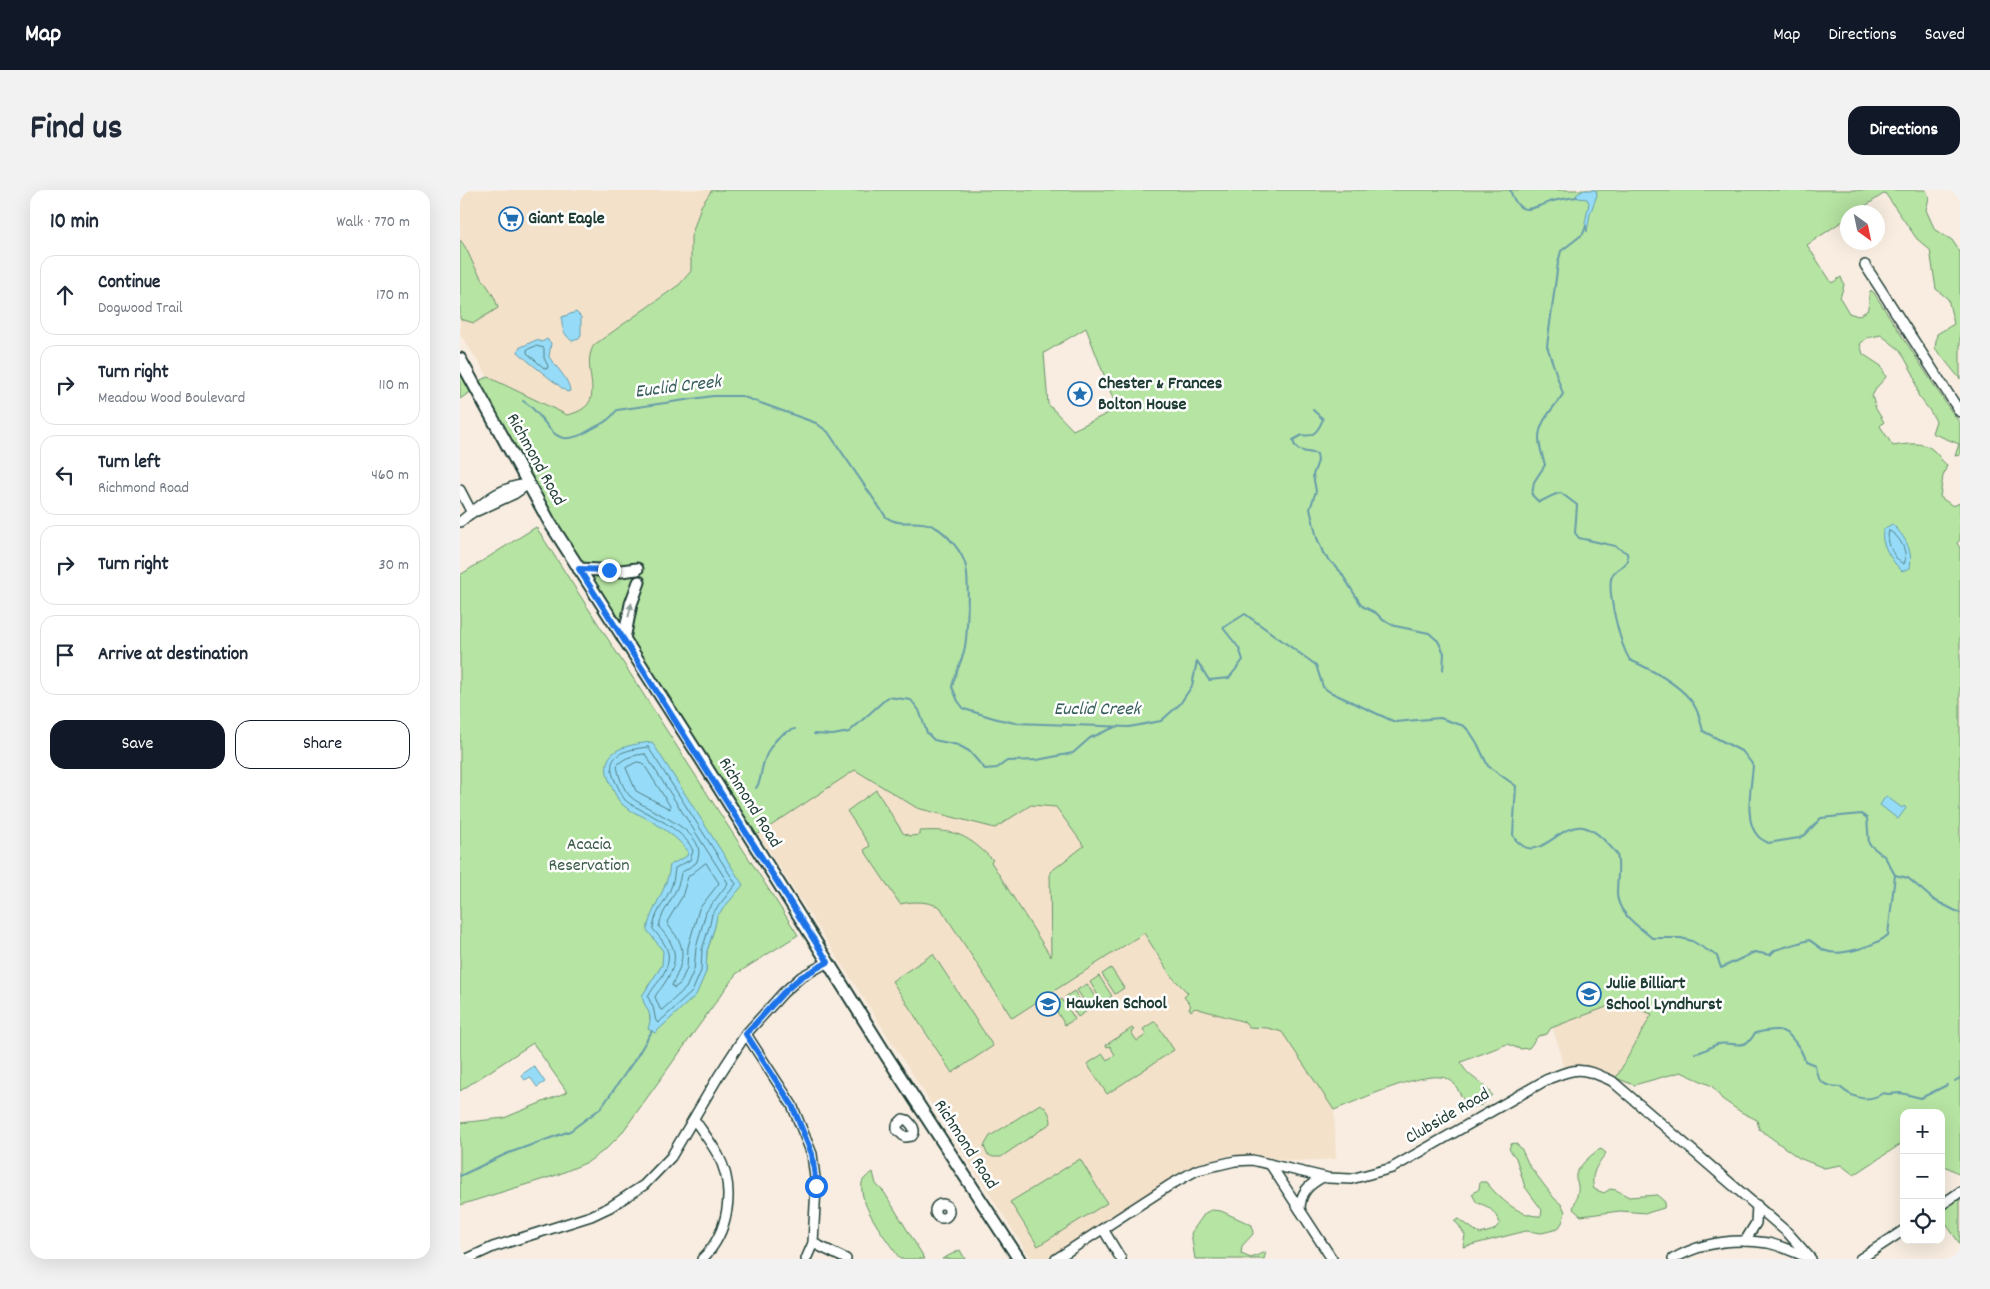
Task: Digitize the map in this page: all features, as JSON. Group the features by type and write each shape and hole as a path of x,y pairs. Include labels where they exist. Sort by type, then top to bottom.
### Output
{"main road":[{"name":"Richmond Road","path":"460,359 528,484 579,569 925,1115 1019,1259"},
{"path":"579,569 621,570 637,568"},
{"path":"624,639 631,604 639,582"}],"street":[{"path":"1865,264 1960,412"},
{"path":"460,522 485,500 499,492 513,485 528,484"},
{"path":"460,490 472,513"},
{"path":"467,1259 493,1247 591,1216 610,1207 644,1185 671,1157 746,1034 783,993 801,977 828,962"},
{"path":"746,1034 792,1105 812,1154 816,1186 813,1243 806,1259"},
{"name":"Clubside Road","path":"1056,1259 1170,1185 1197,1170 1235,1161 1252,1160 1323,1177 1351,1179 1392,1168 1546,1080 1567,1071 1589,1070 1612,1081 1757,1205 1788,1233 1811,1259"},
{"path":"911,1124 925,1115"},
{"path":"694,1119 718,1156 726,1176 728,1202 724,1228 716,1243 702,1259"},
{"path":"1270,1164 1332,1259"},
{"path":"1300,1210 1301,1196 1304,1191 1312,1182 1323,1177"},
{"path":"1945,1202 1960,1192"},
{"path":"1745,1241 1756,1224 1757,1205"},
{"path":"1103,1229 1122,1259"},
{"path":"1860,1259 1900,1233"},
{"path":"1673,1259 1706,1245 1735,1240 1769,1243 1811,1259"},
{"path":"813,1243 846,1259"}],"shaded area":[{"path":"460,190 712,190 701,206 691,237 691,271 680,284 594,345 589,405 580,412 567,415 488,377 460,334"},
{"name":"Hawken School","path":"887,748 1009,802 1056,807 1084,846 1067,983 1144,933 1171,976 1267,1009 1334,1110 1336,1159 1297,1161 1230,1155 1205,1163 1047,1259 1031,1259 758,834"},
{"path":"1683,961 1616,1078 1593,1067 1563,1068 1559,1047 1552,1027 1518,1009"}],"green space":[{"path":"712,190 1926,190 1929,198 1926,210 1935,230 1952,240 1960,252 1960,379 1935,348 1937,334 1954,324 1948,299 1936,289 1930,250 1917,239 1885,193 1867,205 1840,205 1840,223 1807,245 1832,283 1841,277 1844,285 1840,298 1849,313 1858,316 1867,311 1871,290 1874,293 1960,423 1960,455 1955,456 1959,444 1932,433 1936,421 1918,395 1914,375 1900,350 1881,335 1867,338 1860,344 1863,354 1881,366 1886,377 1872,396 1876,409 1884,422 1880,426 1893,446 1919,444 1929,447 1935,452 1947,465 1943,476 1940,497 1953,506 1960,503 1960,540 1957,543 1960,548 1960,1174 1945,1166 1945,1109 1900,1109 1900,1145 1854,1175 1841,1165 1824,1168 1799,1158 1759,1129 1757,1120 1722,1099 1712,1086 1681,1072 1634,1085 1616,1078 1652,1014 1617,1003 1551,1028 1547,1034 1538,1036 1529,1048 1520,1049 1507,1044 1461,1062 1466,1071 1489,1090 1492,1095 1482,1105 1473,1107 1464,1100 1451,1081 1438,1077 1424,1078 1392,1087 1334,1110 1282,1032 1268,1028 1249,1027 1245,1022 1195,1008 1191,1011 1189,1008 1191,1006 1184,997 1188,993 1171,976 1144,933 1012,1018 940,907 920,902 900,904 864,850 870,846 847,811 876,790 903,833 910,836 920,835 920,831 943,831 961,835 968,839 993,860 991,862 1051,957 1050,872 1084,846 1056,807 1031,805 995,828 917,808 855,770 751,839 631,650 476,388 460,399 460,369 473,383 488,377 567,415 581,410 588,403 592,395 590,355 594,345 680,284 691,271 691,237 701,206","holes":["1086,328 1117,409 1073,430 1048,404 1044,353"]},
{"path":"460,240 491,292 498,308 474,323 460,319"},
{"name":"Acacia Reservation","path":"536,527 798,935 736,974 621,1134 606,1149 588,1162 557,1175 460,1205 460,1123 504,1118 567,1092 533,1043 460,1091 460,575","holes":["715,926 707,951 706,972 650,1020 647,987 655,978 662,965"]},
{"path":"933,954 993,1046 952,1073 892,981"},
{"path":"1111,968 1124,988 1115,994 1102,974"},
{"path":"1099,976 1112,996 1102,1002 1090,982"},
{"path":"1087,984 1099,1004 1090,1010 1077,990"},
{"path":"1074,991 1087,1011 1078,1017 1065,997"},
{"path":"1062,999 1075,1019 1065,1025 1053,1005"},
{"path":"1155,1021 1174,1050 1107,1094 1087,1064 1103,1054 1107,1060 1115,1055 1110,1046 1107,1047 1106,1045 1132,1028 1134,1030 1131,1032 1137,1041 1146,1035 1143,1029"},
{"path":"1040,1104 1048,1112 1051,1123 1001,1157 993,1157 987,1154 984,1146 990,1136"},
{"path":"1515,1143 1521,1148 1529,1165 1554,1198 1562,1205 1565,1212 1563,1221 1558,1229 1542,1233 1526,1231 1463,1247 1465,1235 1454,1221 1459,1219 1480,1234 1494,1230 1500,1223 1496,1215 1485,1206 1477,1203 1472,1194 1479,1189 1480,1182 1486,1182 1503,1200 1517,1210 1541,1216 1542,1210 1525,1187 1516,1158 1509,1149 1511,1144"},
{"path":"1601,1149 1606,1153 1594,1174 1594,1189 1604,1193 1610,1189 1616,1190 1629,1197 1657,1195 1665,1202 1664,1208 1647,1213 1620,1211 1581,1216 1573,1209 1578,1191 1576,1174 1580,1167 1594,1153"},
{"path":"1080,1159 1107,1203 1038,1246 1010,1202"},
{"path":"873,1172 876,1184 884,1192 925,1259 900,1259 869,1212 862,1192 862,1183"},
{"path":"1960,1192 1960,1244 1945,1223 1945,1202"},
{"path":"1211,1210 1221,1211 1252,1225 1253,1234 1242,1246 1241,1254 1251,1258 1266,1252 1264,1259 1195,1259 1191,1233 1205,1213"},
{"path":"960,1250 965,1259 942,1259"}],"water":[{"path":"1584,190 1596,190 1597,195 1590,214 1587,232 1585,223 1589,203 1587,199 1578,198 1576,195"},
{"path":"576,312 581,317 581,334 579,339 572,341 564,330 562,317"},
{"path":"547,339 551,343 549,357 565,378 570,391 567,392 518,352 519,348 536,340 542,342"},
{"path":"1892,524 1901,533 1909,549 1910,568 1902,571 1884,545 1883,533 1885,528"},
{"path":"652,742 743,885 717,916 707,951 706,972 696,995 655,1033 648,1029 650,1015 642,996 662,965 663,951 647,930 669,874 670,865 687,856 688,851 679,841 663,829 621,803 607,773 607,764 615,752 632,745"},
{"path":"1886,796 1902,808 1904,806 1906,808 1898,819 1880,805"},
{"path":"534,1066 545,1082 537,1087 530,1077 525,1080 521,1075"}],"waterway":[{"path":"1510,190 1518,205 1527,209 1553,201 1577,197"},
{"path":"1586,226 1583,234 1561,251 1558,263 1547,346 1563,394 1541,426 1539,438 1545,465 1534,482 1532,495 1539,502 1561,493 1577,505 1575,533 1579,538 1615,546 1627,553 1628,561 1613,573 1611,583 1615,618 1626,653 1630,660 1656,673 1682,691 1696,708 1703,731 1743,752 1753,765 1750,812 1753,829 1759,837 1768,843 1799,838 1805,835 1821,818 1861,814 1867,818 1869,844 1885,857 1895,875"},
{"name":"Euclid Creek","path":"523,401 540,416 552,431 558,436 566,438 576,437 601,424 617,410 713,396 741,396 816,423 828,432 886,517 897,522 921,523 933,526 958,549 966,567 968,596 964,651 952,687 964,709 1015,723 1129,727 1161,721 1180,704 1192,686 1197,661 1209,680 1229,678 1243,660 1239,648 1223,628 1245,614 1316,665 1323,687 1330,692 1395,722 1440,718 1464,726 1477,743 1488,766 1516,786 1513,835 1517,841 1523,846 1537,848 1575,827 1583,827 1593,831 1617,854 1617,893 1620,907 1624,913 1652,938 1681,938 1692,941 1717,956 1721,968 1755,952 1770,955 1775,950 1809,940 1824,950 1833,952 1849,951 1876,943 1888,935 1895,875 1908,878 1934,900 1960,913"},
{"path":"1313,410 1323,419 1318,429 1313,434 1302,435 1293,440 1296,448 1299,450 1317,454 1318,461 1313,475 1316,491 1310,509 1317,538 1324,555 1340,571 1362,606 1395,626 1429,633 1438,641 1444,653 1443,670"},
{"path":"814,734 833,735 849,732 888,697 911,700 919,710 927,733 934,740 958,745 969,751 985,769 997,768 1007,761 1037,760 1073,753 1090,738 1115,727"},
{"path":"756,788 760,781 769,749 782,734 795,729"},
{"path":"1695,1053 1718,1044 1738,1045 1750,1040 1755,1033 1778,1030 1787,1033 1800,1049 1805,1061 1815,1065 1817,1075 1822,1082 1829,1086 1840,1087 1860,1098 1872,1098 1883,1093 1901,1093 1921,1098 1947,1085"},
{"path":"460,1176 506,1154 570,1131 601,1108 636,1058 652,1031"},
{"path":"1955,1081 1960,1078"}],"place":[{"name":"Giant Eagle","path":"511,219"},
{"name":"Chester & Frances Bolton House","path":"1080,394"},
{"name":"Julie Billiart School Lyndhurst","path":"1589,994"},
{"name":"Hawken School","path":"1048,1004"}],"route":[{"path":"609,570 579,569 828,962 801,977 783,993 746,1034 792,1105 812,1154 816,1186"}]}
